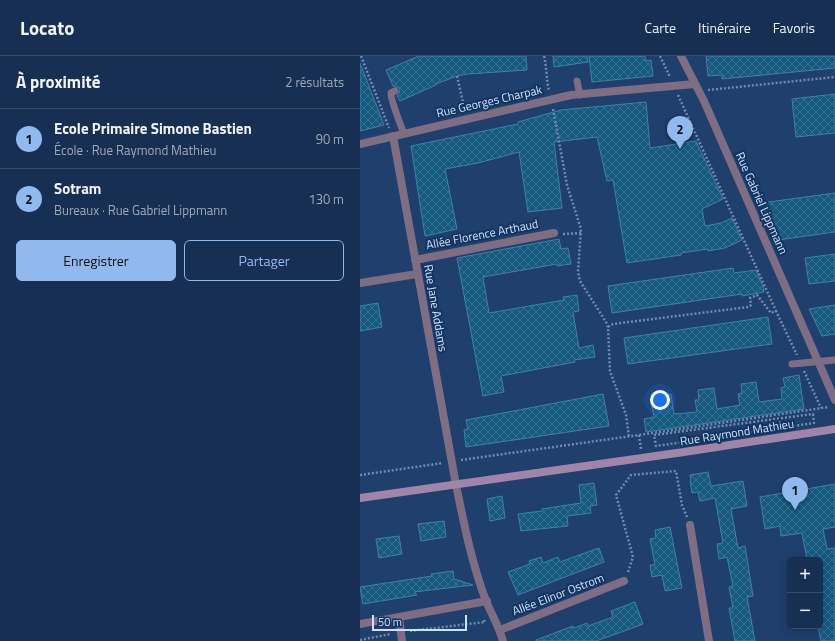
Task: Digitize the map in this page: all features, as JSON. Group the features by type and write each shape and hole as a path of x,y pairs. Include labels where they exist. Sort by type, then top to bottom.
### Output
{"street":[{"name":"Rue Gabriel Lippmann","path":"681,56 697,88 835,400"},
{"name":"Rue Georges Charpak","path":"360,144 550,99 674,86 697,88"},
{"name":"Rue Jane Addams","path":"392,136 451,461 467,538 483,602 500,630 502,641"},
{"name":"Allée Florence Arthaud","path":"415,260 554,233"},
{"path":"360,283 417,274"},
{"name":"Rue Raymond Mathieu","path":"360,498 835,429"},
{"path":"690,525 709,641"},
{"name":"Allée Elinor Ostrom","path":"500,630 624,581"},
{"path":"360,624 483,602"},
{"path":"399,617 402,641"}],"lane":[{"path":"577,81 580,95"},
{"path":"395,91 391,93 391,96 404,134"},
{"path":"792,364 835,360"}],"path":[{"path":"361,56 392,136"},
{"path":"544,56 547,66 547,81 550,99 567,185 581,229 578,272 580,281 608,327 610,371 626,415 628,436"},
{"path":"660,56 821,408"},
{"path":"457,76 467,119"},
{"path":"697,88 835,77"},
{"path":"554,233 581,233"},
{"path":"608,327 613,324 749,307 751,305 750,298 757,296 770,313 776,311"},
{"path":"360,475 835,406"},
{"path":"813,414 814,423 656,446 654,436 813,414"},
{"path":"624,581 633,557 616,495 631,475 676,471 682,504 690,525"},
{"path":"360,640 401,632 485,622 483,602"}],"building":[{"path":"419,56 526,56 527,70 457,76 400,101 397,96 400,89 393,86 386,70"},
{"path":"553,56 587,56 588,62 554,67"},
{"path":"589,56 645,56 646,61 651,60 653,76 592,82"},
{"path":"706,56 835,56 835,68 722,79 722,75 708,76"},
{"path":"360,63 384,125 360,131"},
{"path":"835,94 835,133 796,137 792,99"},
{"path":"646,102 650,148 696,141 723,199 702,209 705,226 721,223 732,218 742,240 725,248 681,253 681,255 627,263 613,180 607,181 597,137 554,142 562,208 528,212 519,152 478,163 445,169 457,229 425,236 411,146 518,124 518,122 561,110"},
{"path":"835,193 835,232 778,240 761,203"},
{"path":"559,239 561,249 568,248 571,264 557,266 557,264 483,277 489,313 564,300 563,297 577,295 579,311 573,312 579,348 593,345 595,357 574,360 575,362 501,376 504,392 483,396 457,258"},
{"path":"835,254 835,281 809,284 805,258"},
{"path":"733,268 734,273 756,270 764,292 612,313 608,286"},
{"path":"378,303 382,327 360,331 360,306"},
{"path":"835,305 835,334 822,336 809,309"},
{"path":"768,317 772,344 628,364 624,338"},
{"path":"799,375 804,409 646,432 644,419 654,417 652,406 657,405 655,396 671,394 674,414 697,412 695,400 699,400 698,390 714,388 717,409 740,405 738,394 742,393 741,384 756,382 759,402 782,399 781,388 785,387 783,378"},
{"path":"603,394 609,426 466,447 464,430 468,429 466,420"},
{"path":"708,472 711,486 743,481 747,506 731,509 738,548 745,546 753,596 747,597 755,641 735,641 729,608 733,608 729,587 733,586 727,557 719,559 717,544 723,543 715,498 700,501 698,492 692,493 690,475"},
{"path":"594,483 597,505 590,506 591,513 567,516 568,526 521,531 518,514 581,503 579,485"},
{"path":"835,484 835,527 823,529 827,549 835,548 835,641 821,641 819,629 823,629 823,557 806,557 802,533 781,536 780,526 765,529 760,497"},
{"path":"502,496 505,518 490,521 487,499"},
{"path":"444,521 446,537 421,541 418,524"},
{"path":"670,527 682,588 665,591 662,575 652,577 650,565 655,565 650,539 656,538 655,530"},
{"path":"399,536 402,554 379,558 376,539"},
{"path":"599,548 604,562 518,595 508,572 530,564 529,561 541,557 543,563 558,557 560,562"},
{"path":"453,571 454,579 473,585 414,592 417,595 363,604 360,587 432,576 431,574"},
{"path":"635,602 643,624 596,641 536,641 573,626 574,628 587,623 588,626 613,617 611,611"}],"place":[{"name":"Sotram","path":"680,149"},
{"name":"Ecole Primaire Simone Bastien","path":"795,510"}]}
